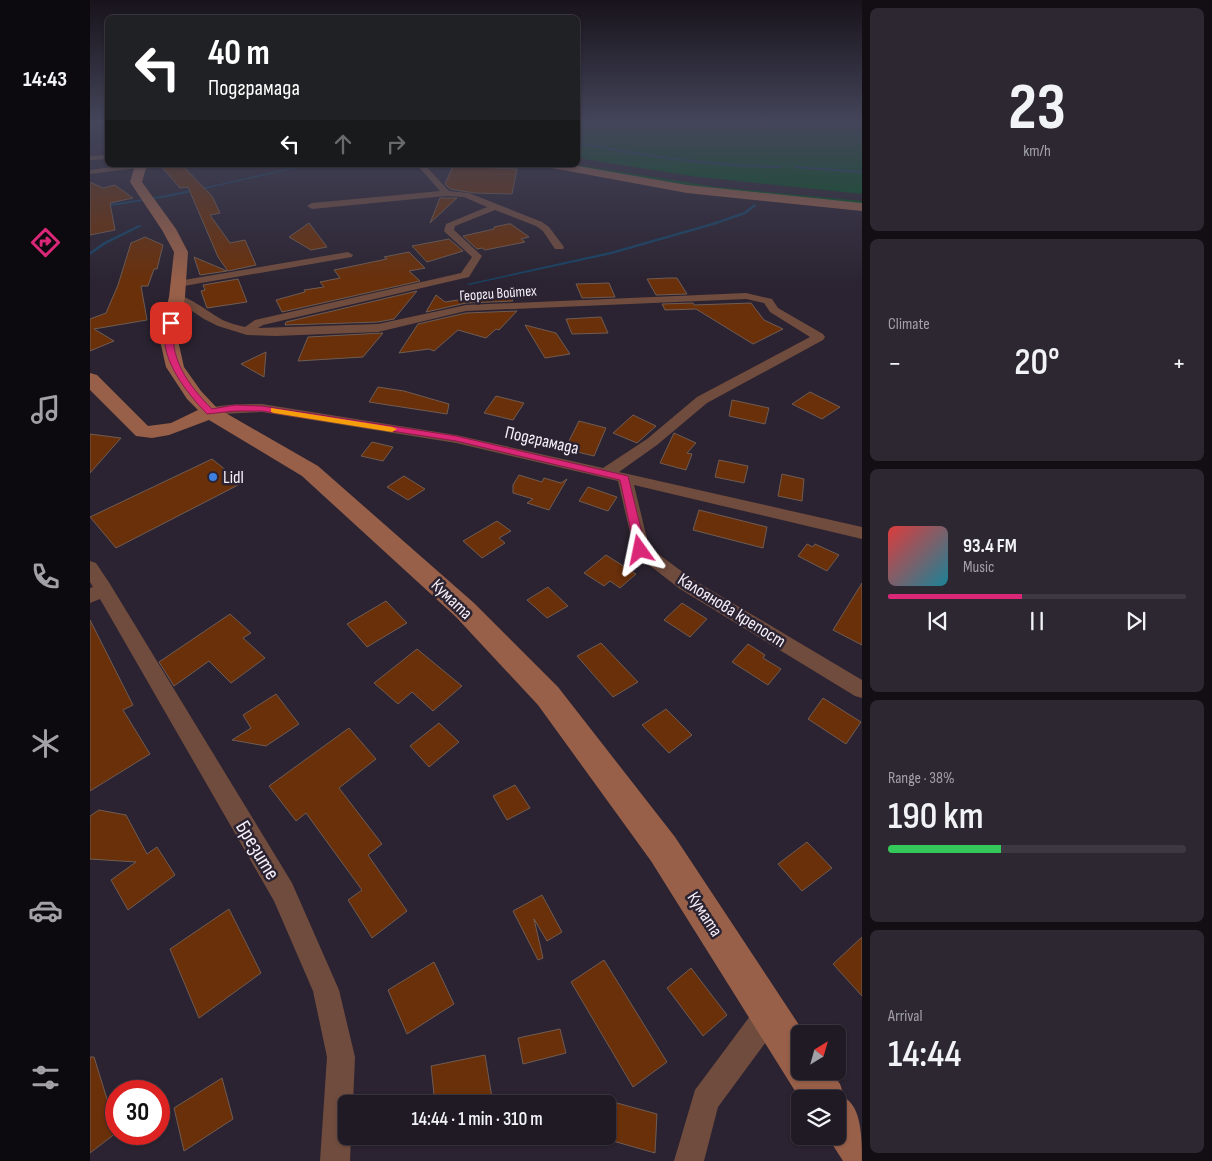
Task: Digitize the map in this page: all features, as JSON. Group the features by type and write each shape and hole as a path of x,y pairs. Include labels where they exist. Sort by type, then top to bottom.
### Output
{"main road":[{"name":"Кумата","path":"138,176 136,182 145,198 169,229 181,252 178,290 168,336 175,367 194,395 210,412 310,471 465,610 548,696 663,849 791,1048"},
{"path":"615,176 687,189 862,207"},
{"path":"663,176 692,181 862,198"},
{"path":"90,379 143,432 155,433 183,426 210,412"},
{"path":"846,1128 862,1151"}],"street":[{"path":"431,176 446,193"},
{"path":"312,206 446,193 466,195 546,228 559,247"},
{"path":"247,330 259,322 465,275 477,256 449,231 451,224 495,207"},
{"path":"178,290 348,255"},
{"name":"Георги Войтех","path":"178,290 208,317 247,330 275,332 378,328 466,308 746,296 768,301 774,310 818,337 702,400 652,442 605,474"},
{"name":"Подграмада","path":"210,412 235,408 262,408 456,439 862,533"},
{"name":"Калоянова крепост","path":"625,478 640,550 686,584 862,690"},
{"name":"Брезите","path":"90,567 97,593 283,892 326,990 341,1057 335,1161"},
{"path":"689,1161 705,1100 769,1014"}],"green space":[{"path":"635,176 648,176 716,187 862,201 862,204 712,189"},
{"path":"692,176 862,176 862,194"}],"building":[{"path":"170,176 193,176 212,196 220,213 210,215 230,243 245,240 256,265 228,271 218,257 188,187 180,188"},
{"path":"448,176 516,176 512,194 474,193 450,189 445,184"},
{"path":"90,182 103,188 115,185 133,198 110,203 115,230 90,235"},
{"path":"440,198 457,198 430,223"},
{"path":"309,223 327,247 311,250 289,237"},
{"path":"511,224 529,237 521,239 525,242 485,250 482,248 477,249 463,236 494,229 494,227"},
{"path":"145,237 163,245 157,269 154,269 148,286 141,286 147,320 94,329 114,341 90,351 90,319 106,313 118,285 131,243"},
{"path":"449,239 463,251 427,262 412,246"},
{"path":"409,252 425,268 409,271 420,281 282,312 276,300 305,292 304,290 324,287 320,282 340,278 334,270 387,259 384,257"},
{"path":"194,257 227,271 200,275"},
{"path":"677,278 687,294 656,295 647,279"},
{"path":"238,279 247,302 207,308 201,291 205,290 203,285"},
{"path":"609,283 615,297 582,298 576,284"},
{"path":"417,291 394,319 378,322 285,325 286,322"},
{"path":"501,292 510,296 513,301 466,303 426,312 436,295 445,302"},
{"path":"693,303 694,305 751,303 764,320 783,329 753,344 696,309 665,310 662,304"},
{"path":"517,311 499,330 496,329 486,338 458,330 434,351 429,349 399,353 418,324 466,313"},
{"path":"601,317 608,333 572,334 566,319"},
{"path":"525,325 556,333 570,354 545,358"},
{"path":"383,333 363,357 298,361 308,337"},
{"path":"266,352 264,377 241,364"},
{"path":"378,387 404,391 449,404 447,414 369,402"},
{"path":"810,392 840,407 822,419 792,404"},
{"path":"496,396 524,403 513,420 484,413"},
{"path":"732,400 769,408 765,424 729,416"},
{"path":"633,415 656,426 637,443 613,433"},
{"path":"579,421 606,428 594,456 565,449"},
{"path":"674,433 696,443 687,453 692,454 686,470 660,463"},
{"path":"90,434 121,438 90,473"},
{"path":"372,442 393,447 383,461 361,456"},
{"path":"212,459 242,483 116,548 90,517"},
{"path":"719,460 748,466 744,483 715,477"},
{"path":"782,474 804,479 802,501 778,496"},
{"path":"519,475 542,482 544,478 561,483 567,479 549,510 527,503 533,499 513,493 513,485"},
{"path":"404,476 425,489 408,500 387,487"},
{"path":"588,487 617,497 608,511 579,501"},
{"path":"699,510 767,527 763,548 693,530"},
{"path":"497,521 511,531 499,538 505,543 482,558 463,541"},
{"path":"807,544 813,547 815,544 839,555 827,571 798,556"},
{"path":"606,555 636,574 620,588 610,581 604,586 584,573"},
{"path":"862,583 862,645 833,630"},
{"path":"548,587 568,606 547,618 527,600"},
{"path":"386,601 407,623 367,647 347,624"},
{"path":"682,603 707,619 690,637 664,620"},
{"path":"230,614 251,633 243,638 265,658 231,683 209,661 174,686 159,662"},
{"path":"90,620 133,705 123,710 150,754 90,791"},
{"path":"601,643 638,682 613,697 577,656"},
{"path":"748,644 765,655 763,658 781,669 768,685 732,662"},
{"path":"417,649 462,686 433,711 412,692 398,704 374,683"},
{"path":"276,694 299,724 266,746 232,740 251,728 243,715"},
{"path":"823,698 861,722 846,744 808,719"},
{"path":"666,709 692,735 669,753 642,725"},
{"path":"439,723 459,742 429,767 410,746"},
{"path":"349,728 376,759 339,788 382,844 368,855 407,911 372,938 348,900 362,890 306,813 296,821 269,786"},
{"path":"515,785 530,808 507,820 493,796"},
{"path":"99,810 126,815 147,854 157,847 175,875 128,910 111,880 136,862 90,859 90,816"},
{"path":"807,842 832,868 802,891 778,864"},
{"path":"542,895 562,932 547,941 534,919 543,958 538,960 513,911"},
{"path":"229,909 261,973 199,1018 170,949"},
{"path":"862,937 862,996 833,964"},
{"path":"604,960 667,1062 633,1087 571,982"},
{"path":"434,962 454,1004 407,1034 388,990"},
{"path":"691,968 727,1015 703,1036 667,988"},
{"path":"560,1029 566,1053 523,1064 518,1038"},
{"path":"485,1055 492,1095 434,1095 431,1066"},
{"path":"90,1057 94,1057 105,1092 105,1141 90,1153"},
{"path":"222,1078 233,1119 184,1151 174,1108"},
{"path":"616,1103 657,1114 655,1153 616,1142"}],"waterway":[{"path":"90,207 173,195 258,176"},
{"path":"469,284 611,253 713,224 745,213 755,205"},
{"path":"90,254 105,243 140,226"}],"slow traffic":[{"path":"274,410 392,429"}],"place":[{"name":"Lidl","path":"213,477"}],"route":[{"path":"171,323 168,336 175,367 194,395 210,412 235,408 262,408 456,439 625,478 640,550"}]}
